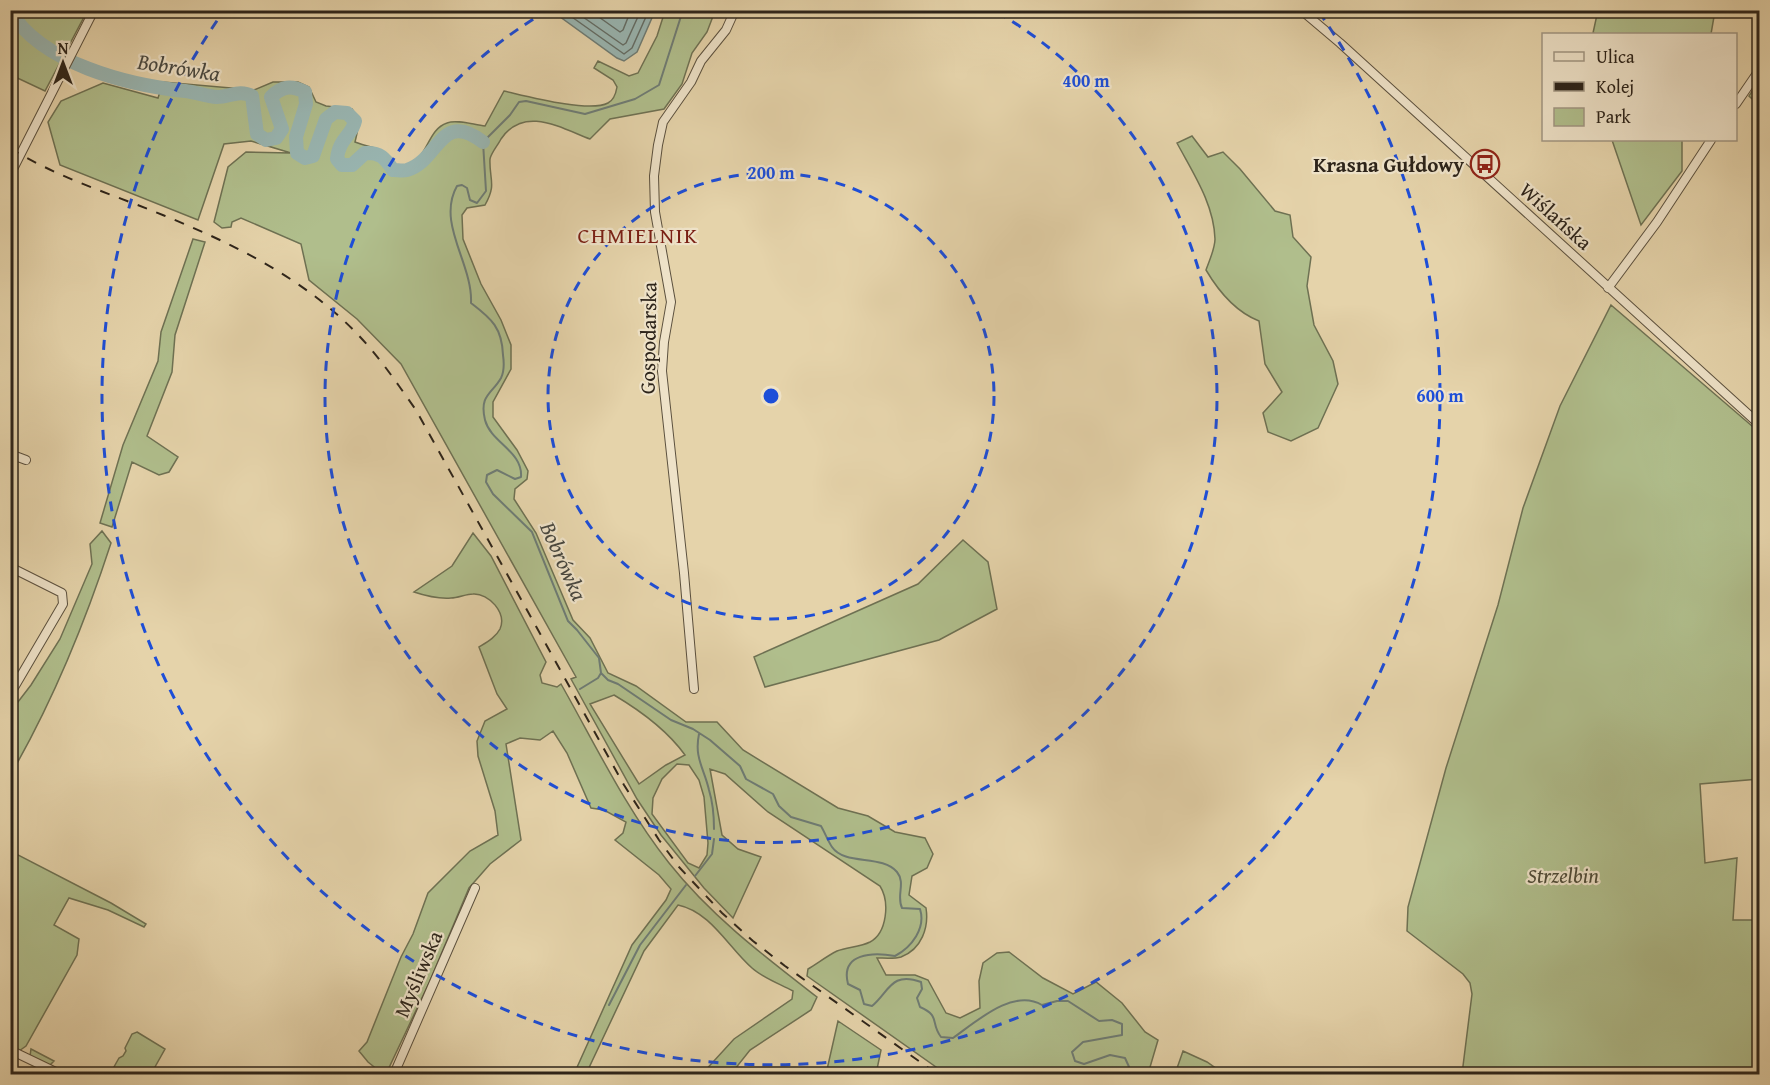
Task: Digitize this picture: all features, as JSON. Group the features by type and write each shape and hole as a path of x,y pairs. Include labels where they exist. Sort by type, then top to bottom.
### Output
{"street":[{"path":"10,175 94,10"},
{"name":"Gospodarska","path":"694,689 662,371 671,302 655,212 654,176 663,122 691,82 702,61 726,30 735,10"},
{"name":"Wiślańska","path":"1301,10 1760,425"},
{"path":"1737,103 1760,69"},
{"path":"1608,288 1657,222 1710,141"},
{"path":"10,454 26,460"},
{"path":"10,567 62,593 63,604 12,691"},
{"name":"Myśliwska","path":"394,1074 475,888"},
{"path":"10,1050 60,1074"}],"green space":[{"path":"11,10 20,11 23,16 85,15 45,91 11,75"},
{"path":"1598,10 1715,10 1711,33 1593,33"},
{"path":"665,11 715,11 707,32 692,53 682,84 664,109 610,119 590,139 543,122 521,123 510,129 501,139 490,159 492,187 485,205 467,208 462,215 463,239 481,284 501,320 511,345 511,369 493,402 493,417 517,450 528,471 527,479 515,489 514,499 536,533 573,620 590,638 608,673 636,686 686,722 717,722 743,750 838,808 868,816 895,832 925,838 933,854 927,868 912,876 909,895 926,908 925,930 919,943 908,953 899,958 877,958 886,975 915,975 928,980 946,1013 960,1018 980,1008 979,981 983,963 997,953 1009,952 1043,978 1073,994 1096,982 1122,1003 1145,1032 1158,1040 1148,1074 946,1074 807,976 808,969 833,953 866,944 876,938 883,925 886,908 880,886 768,812 725,774 710,769 722,835 738,849 761,857 733,918 704,888 661,835 637,799 571,679 576,677 401,364 357,319 309,280 301,244 241,218 232,222 231,227 222,228 214,222 228,167 246,152 291,153 251,141 224,144 198,220 60,165 48,122 61,101 103,83 158,98 163,82 254,90 273,82 298,82 309,87 316,102 326,106 352,109 358,121 355,142 377,149 395,166 406,165 415,162 421,156 439,127 447,123 461,122 485,126 504,91 573,105 599,106 608,103 613,98 617,87 613,80 594,68 598,61 629,76 638,73 657,36","holes":["614,695 653,722 685,755 639,784 590,704","677,764 689,765 699,780 704,797 708,843 707,855 699,868 688,863 652,814 653,798 662,779"]},
{"path":"1759,80 1759,105 1749,96"},
{"path":"1192,136 1208,157 1223,152 1275,211 1290,215 1293,237 1311,257 1307,286 1314,325 1333,361 1338,384 1318,428 1291,441 1268,432 1263,413 1282,392 1265,364 1259,321 1243,312 1229,300 1206,270 1215,243 1214,226 1202,189 1177,143"},
{"path":"1612,141 1682,141 1682,171 1641,225"},
{"path":"193,239 205,242 175,335 172,372 147,436 178,457 169,472 159,475 132,462 112,527 100,523 123,445 158,361 161,332"},
{"name":"Strzelbin","path":"1611,305 1759,432 1759,779 1700,784 1705,863 1737,858 1733,920 1759,920 1759,1074 1462,1074 1472,994 1470,983 1463,974 1407,931 1408,907 1446,768 1498,605 1523,508 1560,406"},
{"path":"102,531 111,543 90,603 54,690 11,774 11,711 31,685 60,639 92,564 90,544"},
{"path":"473,533 491,556 546,662 540,675 542,683 557,687 561,684 612,776 653,842 702,901 758,951 817,997 811,1010 750,1050 731,1074 702,1074 734,1039 792,999 793,991 756,972 710,922 690,909 678,905 644,951 586,1074 574,1074 632,945 666,900 671,889 659,875 615,840 623,833 626,822 604,810 591,808 567,753 553,731 540,740 520,738 506,744 521,840 490,864 469,888 429,983 386,1074 368,1062 359,1051 367,1042 428,893 470,851 498,835 495,811 478,756 477,741 485,721 507,709 497,694 479,647 500,629 502,623 499,611 490,600 479,595 441,598 414,592 452,566"},
{"path":"963,540 988,562 997,609 939,640 765,687 754,657 918,584"},
{"path":"10,848 16,854 111,903 146,924 144,927 108,910 69,898 54,925 79,939 77,955 26,1046 19,1051 10,1047"},
{"path":"838,1021 881,1050 876,1074 826,1074"},
{"path":"137,1032 165,1049 151,1074 110,1074 126,1051 125,1048 132,1034"},
{"path":"31,1049 54,1061 49,1066 30,1056"},
{"path":"1183,1051 1207,1062 1224,1074 1175,1074"}],"water":[{"path":"552,11 655,11 637,52 624,61"}],"waterway":[{"name":"Bobrówka","path":"683,10 659,85 635,99 585,114 526,101 519,102 510,115 483,142 486,191 477,203 470,200 467,188 462,185 457,186 452,200 451,214 457,244 467,273 471,303 494,325 501,338 502,346 503,373 485,400 485,420 493,435 517,460 521,477 515,479 497,470 487,475 486,482 493,494 532,532 568,621 599,658 601,673 608,680 618,684 671,720 693,729 710,740 740,766 746,779 773,794 779,806 791,817 821,826 832,847 838,853 854,859 882,863 900,876 902,908 920,909 921,923 912,942 895,956 868,955 854,960 849,966 848,984 860,990 864,1004 872,1006 897,981 911,979 921,982 922,989 917,998 920,1007 931,1014 941,1037 953,1038 1007,1003 1031,1001 1042,1005 1068,1001 1099,1021 1112,1020 1122,1024 1122,1035 1083,1042 1072,1052 1075,1061 1084,1064 1110,1055 1125,1058 1130,1069 1126,1074"},
{"name":"Bobrówka","path":"10,11 24,29 43,45 88,69 162,88 222,97 239,93 252,96 257,134 266,140 276,138 282,129 271,97 287,88 305,92 306,104 296,137 297,153 305,158 313,156 326,119 335,112 347,113 355,121 338,152 337,159 342,165 352,165 365,153 370,153 382,157 393,170 405,170 418,165 448,134 457,131 469,133 483,142"},
{"path":"580,689 598,678 601,673"},
{"path":"699,734 698,750 711,800 714,829"},
{"path":"695,876 712,854 714,839"},
{"path":"609,1005 640,945 686,885"},
{"name":"Bobrówka","path":"1749,1074 1760,1068"}],"railway":[{"path":"10,148 60,174 239,249 295,282 347,324 370,348 416,410 624,785 679,867 722,913 753,941 937,1074"}],"place":[{"name":"Krasna Gułdowy","path":"1485,164"}],"district":[{"name":"CHMIELNIK","path":"638,235"}]}
